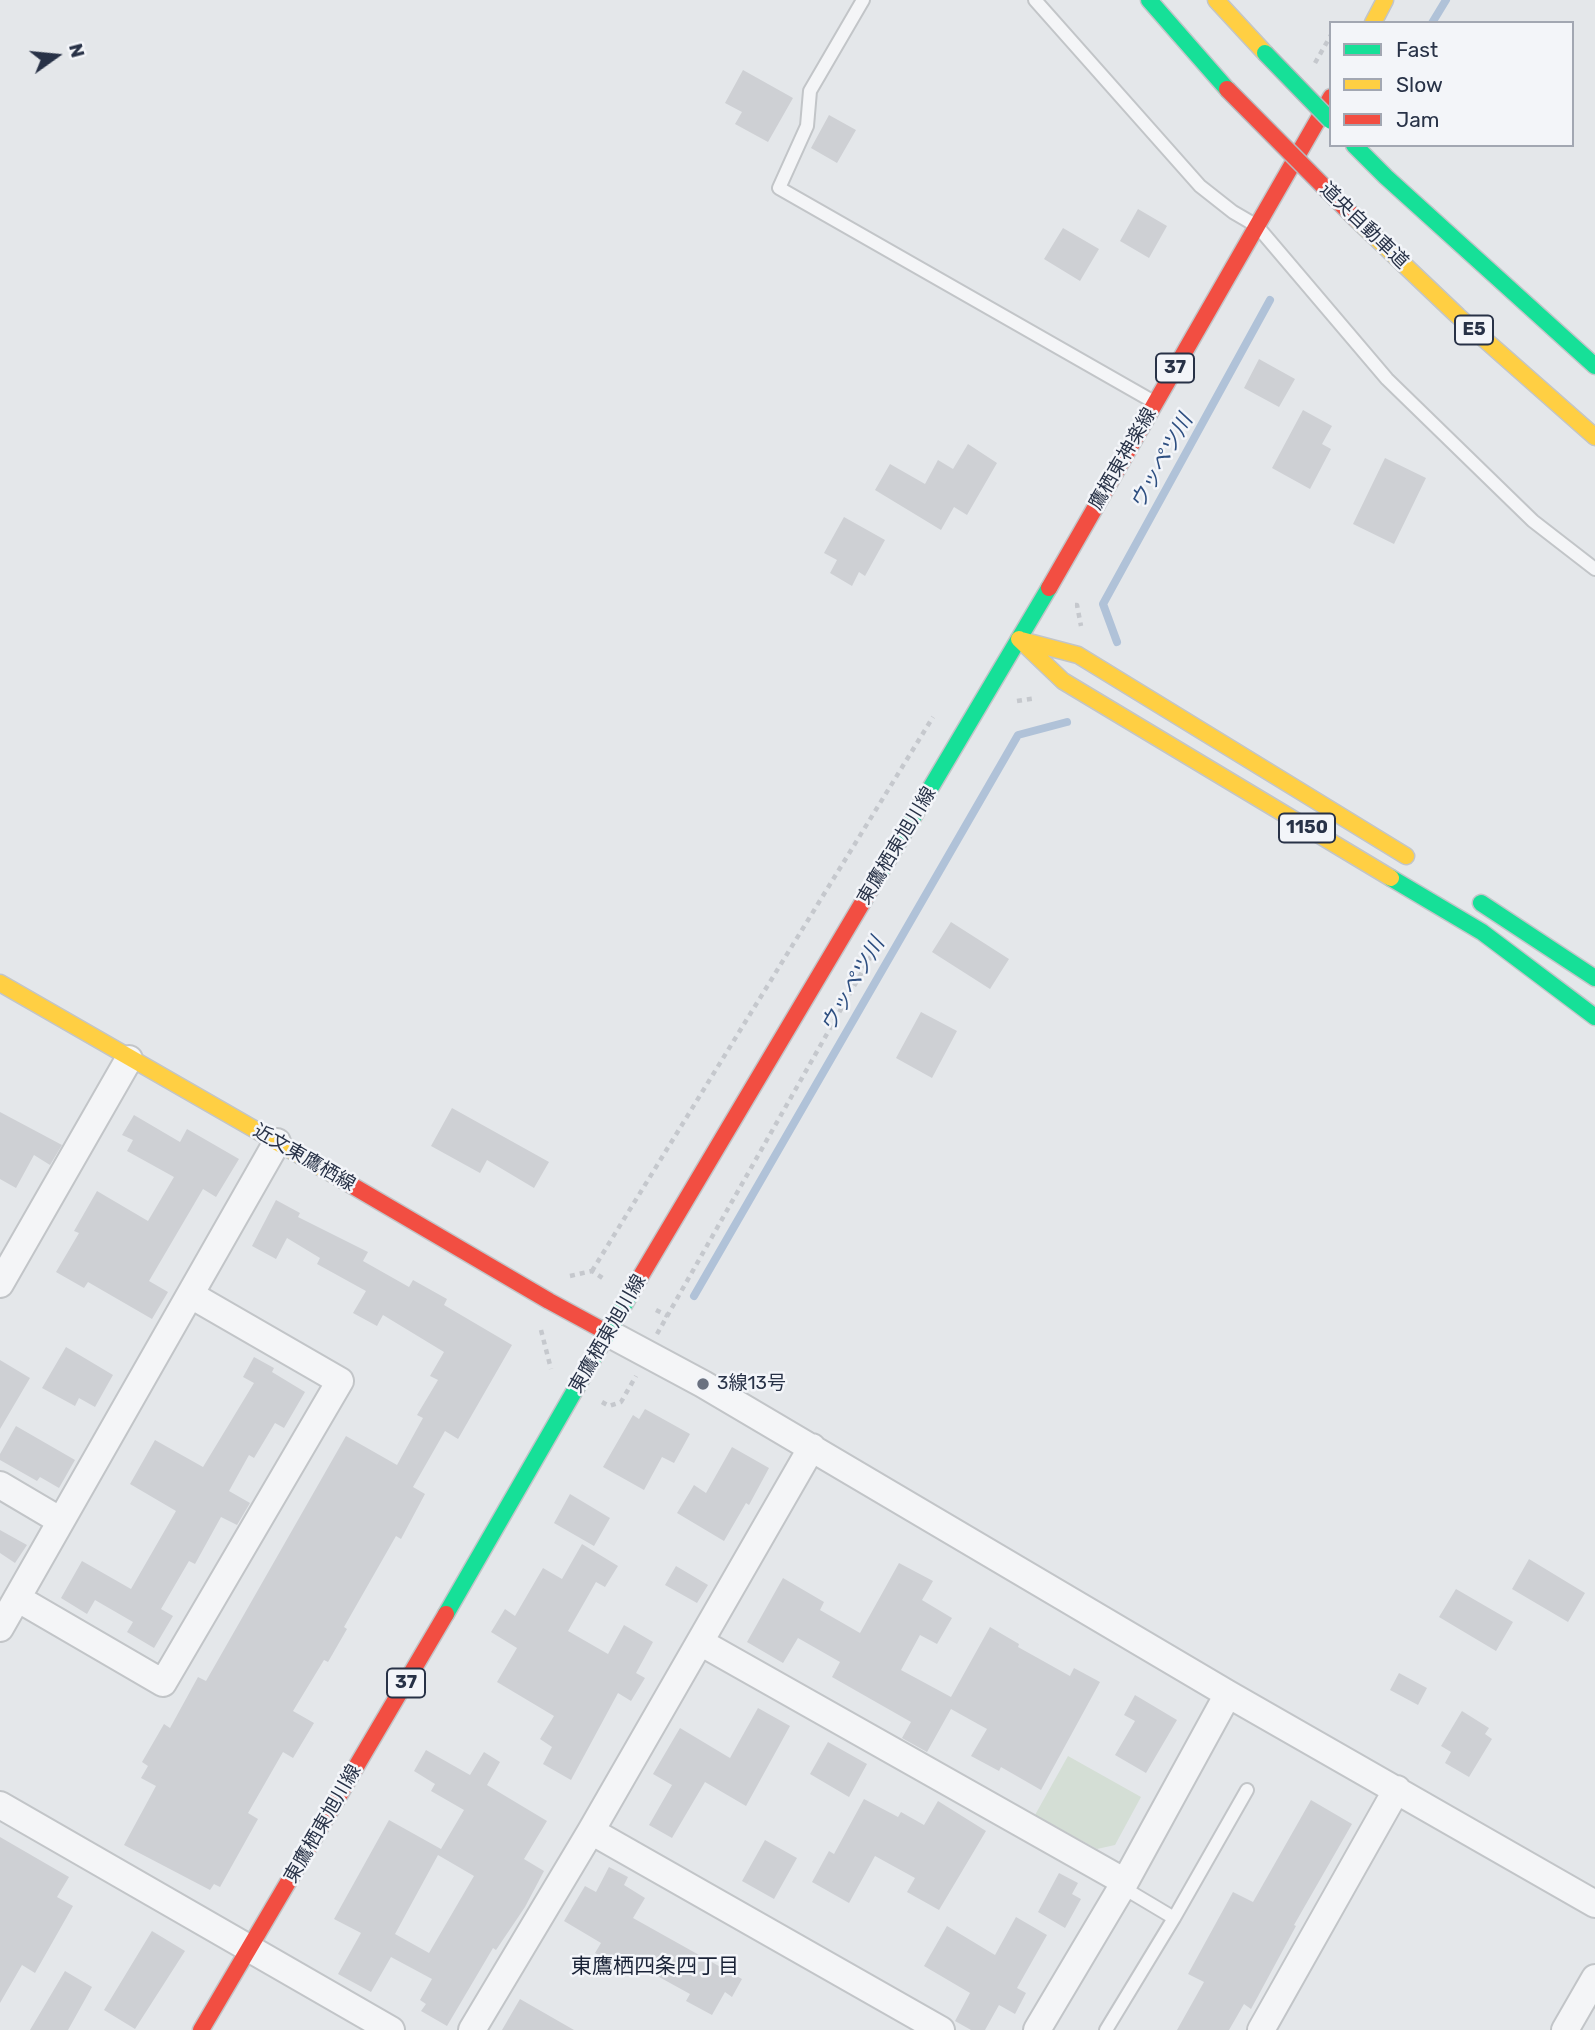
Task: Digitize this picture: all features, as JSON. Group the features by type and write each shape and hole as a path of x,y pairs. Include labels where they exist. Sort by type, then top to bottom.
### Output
{"main road":[{"name":"道央自動車道","path":"1150,0 1227,89 1356,219 1458,316 1595,436"},
{"path":"1216,0 1329,119"},
{"path":"1374,21 1385,0"},
{"name":"鷹栖東神楽線","path":"1019,639 1329,100"},
{"path":"1356,147 1595,366"},
{"path":"1386,177 1595,344"},
{"name":"1150","path":"1019,639 1078,655 1424,867"},
{"name":"1150","path":"1019,639 1063,681 1482,932 1595,1017"},
{"name":"東鷹栖東旭川線","path":"201,2030 515,1497 608,1333 1019,639"},
{"path":"1471,896 1595,978"},
{"name":"近文東鷹栖線","path":"0,983 608,1333"}],"street":[{"path":"0,1284 129,1059"},
{"path":"0,1628 277,1142"},
{"path":"17,1598 163,1683 340,1381 191,1295"},
{"path":"608,1333 812,1447 1228,1694 1595,1904"},
{"path":"472,2030 591,1831 812,1447"},
{"path":"0,1485 61,1521"},
{"path":"700,1642 1123,1885"},
{"path":"1037,2030 1123,1885 1228,1694"},
{"path":"1261,2030 1397,1789"},
{"path":"0,1805 391,2030"},
{"path":"591,1831 941,2030"},
{"path":"1565,2030 1595,1978"}],"lane":[{"path":"863,0 810,90 807,126 779,188 1155,403"},
{"path":"1035,0 1200,186 1233,212 1257,226 1387,379 1533,521 1595,569"},
{"path":"1106,2030 1247,1790"},
{"path":"1123,1885 1174,1918"}],"path":[{"path":"1311,71 1329,39"},
{"path":"592,1271 940,706"},
{"path":"668,1316 879,942"}],"shaded area":[{"path":"1068,1756 1141,1797 1115,1845 1097,1849 1035,1815"}],"building":[{"path":"743,70 793,98 768,142 735,124 742,112 725,103"},
{"path":"829,115 856,130 837,163 811,148"},
{"path":"1138,209 1167,226 1149,258 1120,241"},
{"path":"1063,228 1099,249 1080,281 1044,259"},
{"path":"1259,359 1295,379 1279,407 1244,388"},
{"path":"1303,410 1332,426 1322,444 1331,449 1310,489 1272,468"},
{"path":"968,444 997,463 967,515 954,507 941,530 875,490 890,464 925,484 938,460 953,469"},
{"path":"1385,458 1426,478 1394,544 1353,524"},
{"path":"844,517 885,540 865,576 859,572 852,586 830,573 837,560 824,553"},
{"path":"951,922 1009,959 990,989 932,952"},
{"path":"921,1012 957,1031 932,1078 896,1058"},
{"path":"452,1108 549,1162 534,1188 487,1160 480,1173 431,1146"},
{"path":"0,1112 62,1145 50,1165 34,1155 16,1188 0,1179"},
{"path":"134,1115 180,1142 187,1129 239,1159 216,1197 203,1189 149,1281 168,1292 152,1319 88,1282 84,1288 56,1272 79,1233 74,1231 97,1191 148,1221 174,1177 127,1151 133,1140 122,1135"},
{"path":"276,1200 300,1213 298,1217 368,1252 363,1261 409,1287 413,1280 447,1299 444,1305 512,1345 458,1439 445,1431 413,1487 425,1494 401,1539 396,1536 344,1627 347,1629 328,1662 324,1660 293,1711 314,1723 293,1758 283,1752 248,1813 258,1819 220,1887 214,1884 210,1890 124,1845 156,1786 141,1778 148,1766 142,1762 164,1724 170,1728 198,1677 206,1681 346,1436 397,1465 423,1418 417,1415 438,1380 430,1376 444,1352 383,1315 377,1326 353,1313 366,1291 317,1264 320,1258 287,1238 276,1259 252,1246"},
{"path":"66,1347 113,1375 95,1407 79,1398 75,1406 42,1388"},
{"path":"254,1357 274,1368 272,1372 305,1392 284,1428 275,1423 254,1458 249,1455 229,1491 250,1503 237,1525 221,1517 195,1564 189,1561 161,1609 173,1616 154,1648 127,1632 133,1622 95,1600 87,1614 61,1598 82,1561 131,1589 176,1511 130,1484 155,1440 203,1467 254,1383 243,1377"},
{"path":"0,1360 30,1378 0,1429"},
{"path":"645,1409 690,1434 674,1463 662,1457 644,1490 603,1467 633,1415 639,1419"},
{"path":"16,1426 75,1460 59,1488 40,1477 37,1481 0,1460 0,1454"},
{"path":"732,1447 769,1468 749,1505 746,1503 724,1541 677,1513 694,1485 706,1493"},
{"path":"570,1494 610,1518 594,1546 554,1523"},
{"path":"0,1530 27,1545 15,1563 0,1553"},
{"path":"582,1544 618,1566 605,1587 596,1582 568,1631 608,1654 624,1625 653,1642 636,1673 645,1678 631,1701 618,1693 571,1780 543,1764 552,1747 540,1739 554,1716 497,1682 517,1648 491,1632 505,1609 515,1616 543,1568 562,1579"},
{"path":"1529,1559 1585,1593 1568,1622 1512,1589"},
{"path":"899,1563 933,1581 922,1600 952,1618 937,1644 920,1635 901,1670 951,1697 990,1627 1019,1644 1018,1647 1070,1676 1074,1668 1100,1682 1041,1790 1001,1767 999,1771 971,1756 987,1729 951,1709 927,1752 902,1738 911,1722 832,1677 840,1662 798,1638 783,1663 747,1642 783,1578 824,1602 820,1610 860,1633"},
{"path":"676,1566 708,1585 697,1603 665,1585"},
{"path":"1456,1589 1513,1622 1496,1651 1439,1617"},
{"path":"1399,1673 1427,1688 1418,1705 1390,1690"},
{"path":"1135,1695 1177,1720 1146,1773 1115,1755 1135,1721 1124,1715"},
{"path":"758,1708 790,1726 746,1806 705,1782 672,1838 649,1825 672,1785 653,1774 680,1728 730,1758"},
{"path":"1462,1711 1489,1728 1485,1734 1492,1739 1469,1777 1445,1763 1451,1752 1441,1746"},
{"path":"828,1742 867,1764 849,1797 810,1774"},
{"path":"426,1750 470,1775 484,1752 500,1762 487,1785 547,1821 524,1859 544,1871 525,1907 496,1950 493,1948 447,2026 421,2011 426,2004 420,2000 432,1979 391,1957 371,1992 338,1974 361,1933 334,1919 389,1820 441,1849 464,1810 431,1791 435,1784 414,1771","holes":["438,1855 474,1876 429,1953 395,1934"]},
{"path":"864,1799 898,1817 901,1812 924,1825 938,1801 986,1831 939,1910 907,1892 915,1878 875,1856 849,1903 812,1882 829,1851 834,1854"},
{"path":"1311,1800 1352,1824 1294,1925 1296,1926 1251,2009 1244,2004 1229,2030 1177,2030 1204,1982 1188,1974 1233,1892 1253,1902"},
{"path":"0,1837 69,1877 57,1897 73,1906 35,1973 22,1965 0,2003"},
{"path":"765,1840 797,1858 774,1899 742,1881"},
{"path":"609,1867 628,1877 624,1885 645,1898 633,1918 742,1979 732,1997 725,1992 712,2015 686,2001 690,1994 621,1956 616,1966 595,1953 601,1943 564,1921 585,1886 596,1892"},
{"path":"1059,1873 1078,1883 1072,1894 1081,1899 1065,1928 1038,1912"},
{"path":"1016,1917 1047,1935 1017,1988 1026,1993 1015,2014 999,2005 985,2030 971,2030 955,2021 970,1993 924,1966 947,1926 995,1955"},
{"path":"152,1931 185,1951 135,2029 104,2010"},
{"path":"65,1971 92,1987 68,2030 30,2030"},
{"path":"520,1999 574,2030 502,2030"}],"waterway":[{"name":"ウッペツ川","path":"1433,21 1446,0"},
{"name":"ウッペツ川","path":"1117,642 1103,604 1270,300"},
{"name":"ウッペツ川","path":"694,1296 1018,735 1067,722"}],"traffic: fast":[{"path":"1149,0 1227,89"},
{"path":"1265,53 1329,119"},
{"path":"1356,147 1595,366"},
{"path":"870,890 1049,588"},
{"path":"1391,878 1482,932 1595,1017"},
{"path":"1481,903 1595,978"},
{"path":"446,1614 639,1279"}],"traffic: slow":[{"path":"1216,0 1265,53"},
{"path":"1374,21 1385,0"},
{"path":"1356,219 1458,316 1595,437"},
{"path":"1019,639 1063,681 1391,878"},
{"path":"1021,640 1078,655 1406,856"},
{"path":"0,983 341,1179"}],"traffic: jam":[{"path":"1227,89 1356,219"},
{"path":"1049,588 1329,100"},
{"path":"639,1279 870,890"},
{"path":"341,1179 608,1333"},
{"path":"201,2030 446,1614"}],"place":[{"name":"3線13号","path":"703,1384"}],"district":[{"name":"東鷹栖四条四丁目","path":"655,1967"}]}
